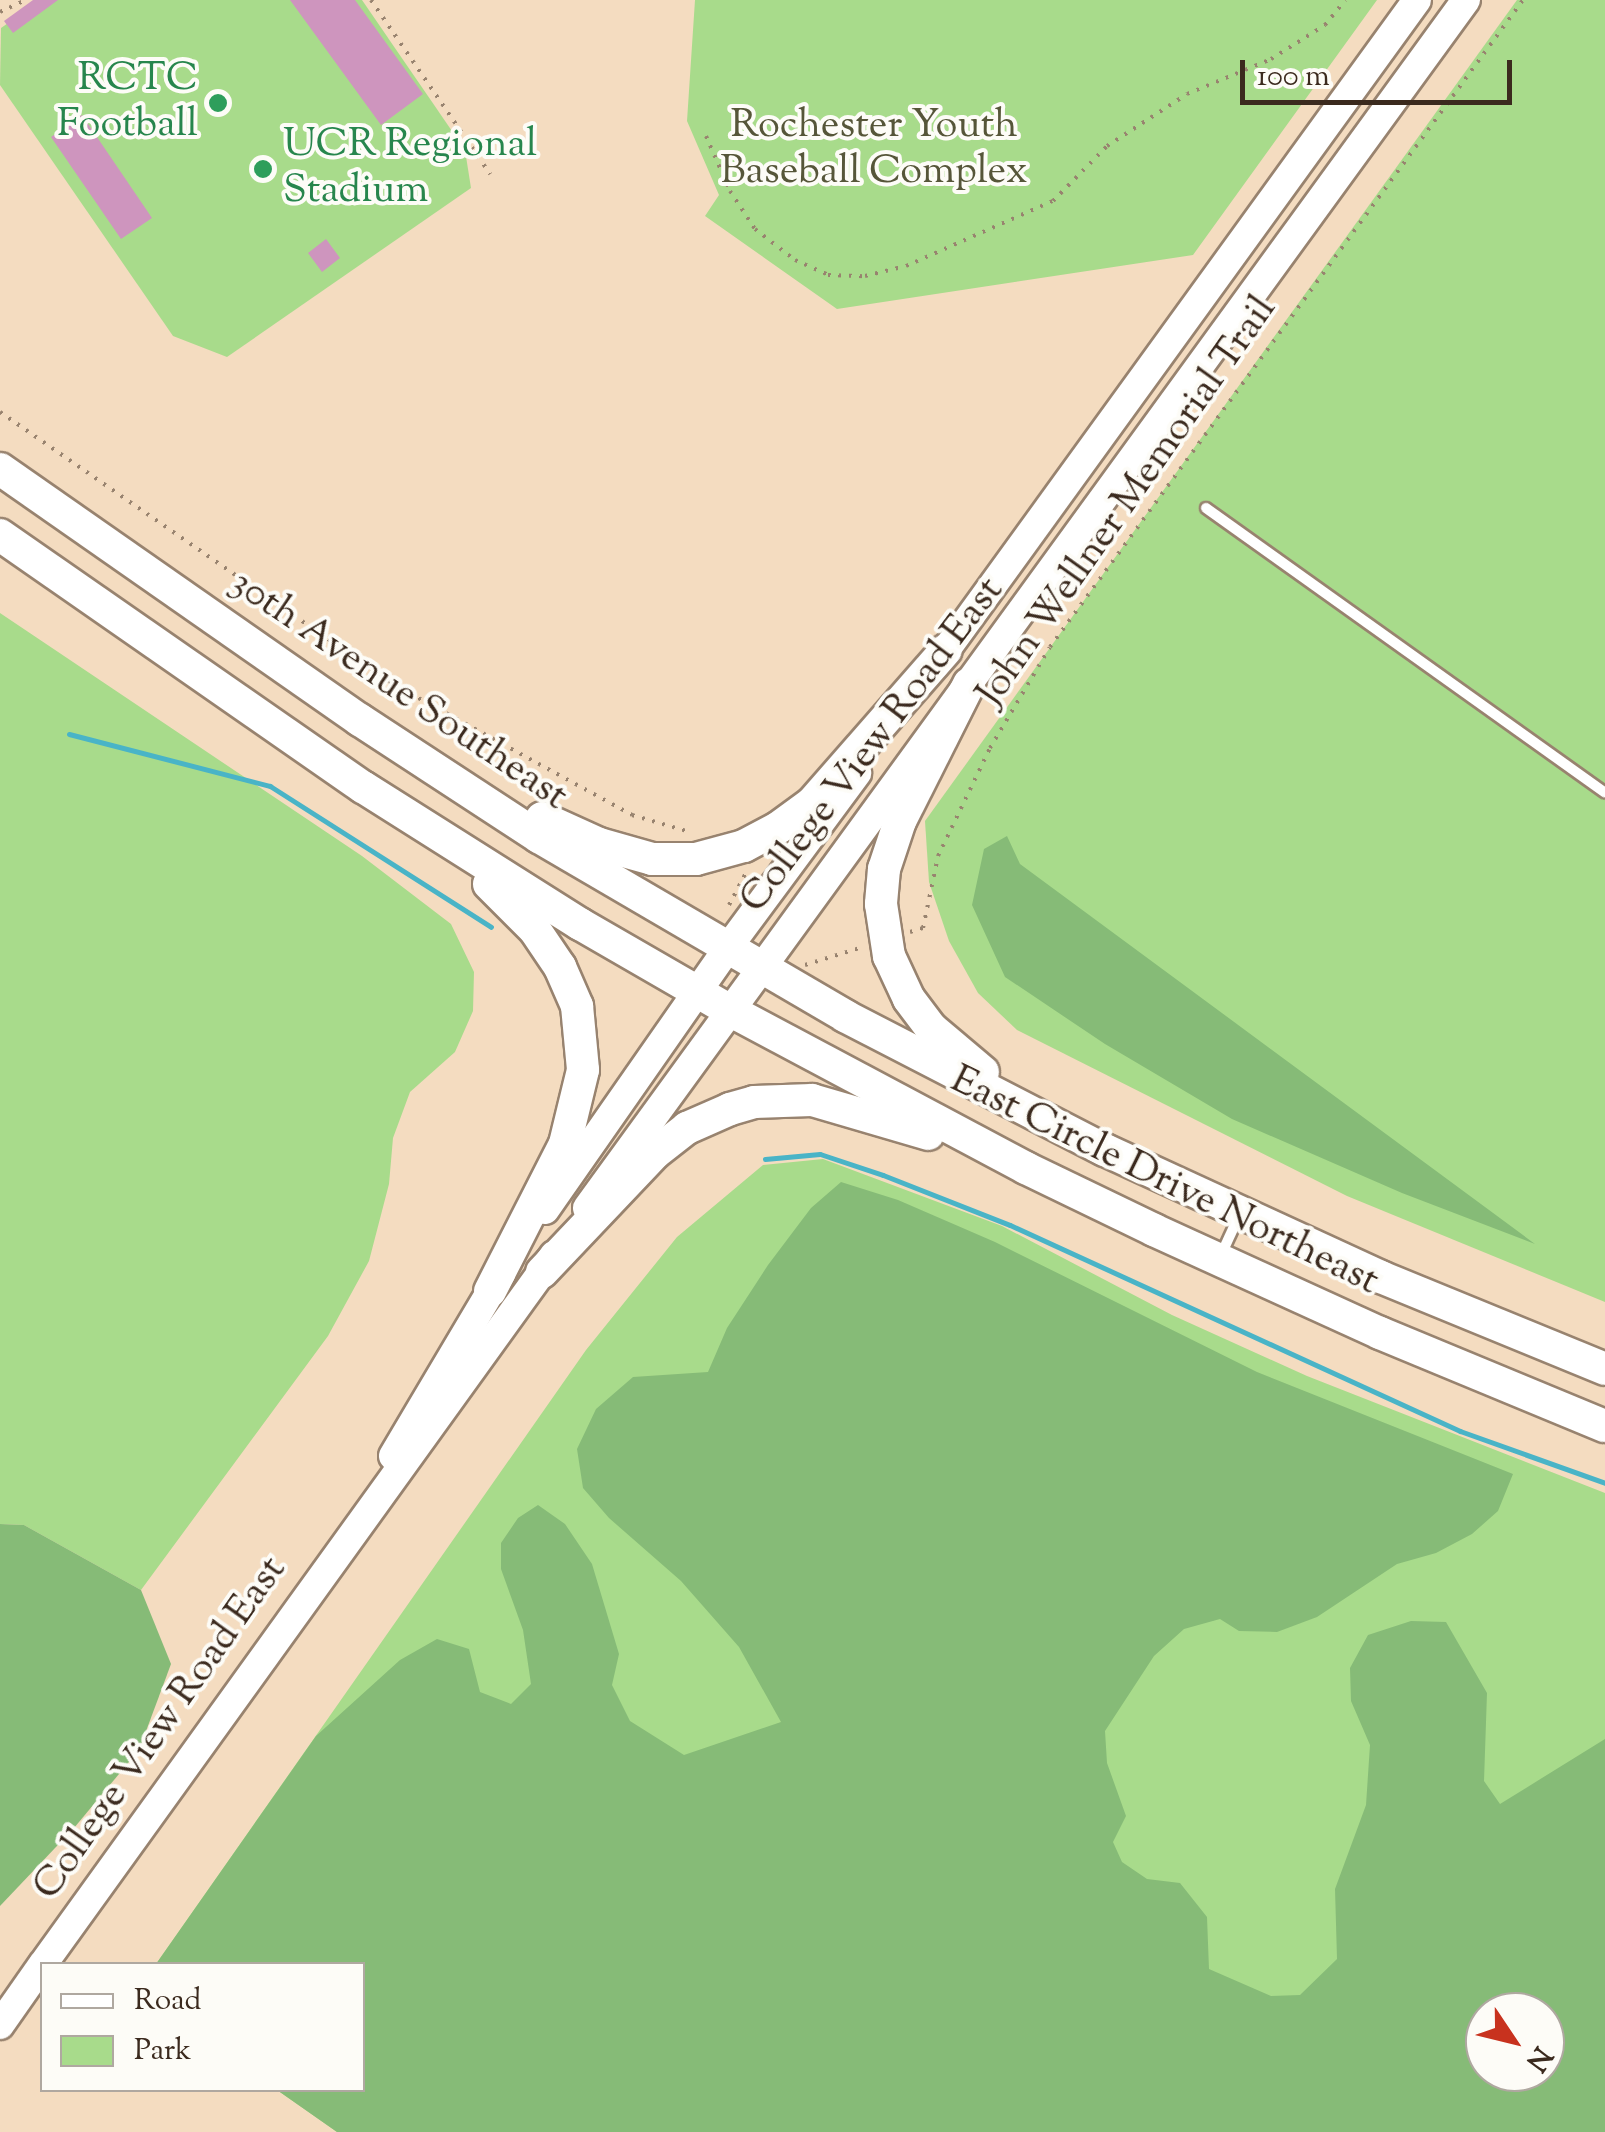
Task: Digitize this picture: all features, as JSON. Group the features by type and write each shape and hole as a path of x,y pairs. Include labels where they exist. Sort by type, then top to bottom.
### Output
{"main road":[{"name":"College View Road East","path":"345,1540 490,1292 696,992 1417,0"},
{"name":"College View Road East","path":"45,1962 765,960 1466,0"},
{"name":"30th Avenue Southeast","path":"0,469 402,748 539,838 765,960"},
{"path":"0,536 363,787 452,854 519,912 560,967 578,1006 583,1070 576,1112 538,1204 490,1292"},
{"path":"402,748 569,831 633,856 683,860 744,846 812,803 946,650"},
{"path":"970,684 890,847 882,882 885,940 909,999 943,1040 982,1071 1105,1150"},
{"path":"363,787 696,992"},
{"name":"East Circle Drive Northeast","path":"765,960 1105,1150 1240,1213 1605,1369"},
{"name":"East Circle Drive Northeast","path":"696,992 1026,1168 1218,1260 1380,1333 1605,1426"},
{"path":"542,1272 667,1142 704,1119 754,1102 786,1099 832,1103 1026,1168"},
{"name":"College View Road East","path":"0,2026 40,1969"}],"lane":[{"path":"1206,508 1605,793"},
{"path":"1218,1260 1240,1213"}],"path":[{"path":"0,12 26,0"},
{"path":"371,0 490,174"},
{"path":"706,136 730,191 756,228 794,260 828,275 864,276 906,266 1053,201 1108,146 1186,94 1271,59 1325,25 1344,0"},
{"name":"John Wellner Memorial Trail","path":"765,960 797,968 922,928 938,856 990,748 1050,647 1523,0"},
{"path":"0,412 391,684 632,815 693,833"},
{"path":"733,940 722,919 748,869 744,846"}],"green space":[{"name":"UCR Regional Stadium","path":"41,0 362,0 465,150 471,188 227,357 173,336 0,85 1,28"},
{"name":"Rochester Youth Baseball Complex","path":"695,0 1377,0 1193,255 837,309 705,216 719,195 687,121"},
{"path":"1517,0 1605,0 1605,1302 1347,1196 1017,1030 978,993 949,941 929,882 925,821"},
{"path":"0,613 362,856 451,924 474,972 473,1011 455,1052 410,1092 393,1138 389,1184 369,1261 328,1336 141,1590 24,1525 0,1524"},
{"path":"1007,836 1020,864 1535,1244 1402,1193 1232,1119 1105,1044 1005,977 972,905 984,849"},
{"path":"823,1159 1002,1226 1172,1315 1307,1376 1605,1493 1605,2132 337,2132 280,2092 365,2092 365,1962 157,1962 586,1350 677,1237 763,1165"},
{"path":"841,1182 898,1200 995,1242 1257,1372 1513,1474 1498,1511 1472,1534 1436,1553 1397,1564 1317,1617 1277,1632 1239,1631 1220,1619 1184,1629 1154,1656 1105,1731 1107,1763 1126,1816 1113,1842 1122,1862 1147,1879 1180,1883 1207,1917 1209,1969 1271,1996 1300,1995 1337,1959 1335,1889 1366,1805 1370,1745 1351,1701 1350,1668 1368,1635 1411,1621 1446,1622 1487,1693 1484,1781 1500,1804 1605,1739 1605,2132 337,2132 280,2092 365,2092 365,1962 157,1962 316,1736 400,1660 437,1639 469,1649 480,1692 511,1704 531,1684 523,1630 501,1569 501,1543 518,1518 538,1505 565,1524 592,1564 619,1654 612,1685 630,1721 684,1755 781,1722 739,1647 681,1581 609,1518 583,1488 577,1449 596,1409 633,1377 708,1372 727,1328 811,1208"},
{"path":"0,1524 24,1525 141,1590 171,1664 139,1750 74,1828 0,1906"}],"building":[{"path":"33,0 58,0 13,33 4,21"},
{"path":"290,0 355,0 423,94 381,125"},
{"path":"82,115 152,218 121,239 51,137"},
{"path":"326,239 340,258 322,272 308,253"}],"waterway":[{"path":"69,734 270,786 491,927"},
{"path":"765,1159 820,1154 883,1175 1010,1225 1460,1431 1605,1483"}],"place":[{"name":"RCTC Football","path":"218,103"},
{"name":"UCR Regional Stadium","path":"263,169"}]}
